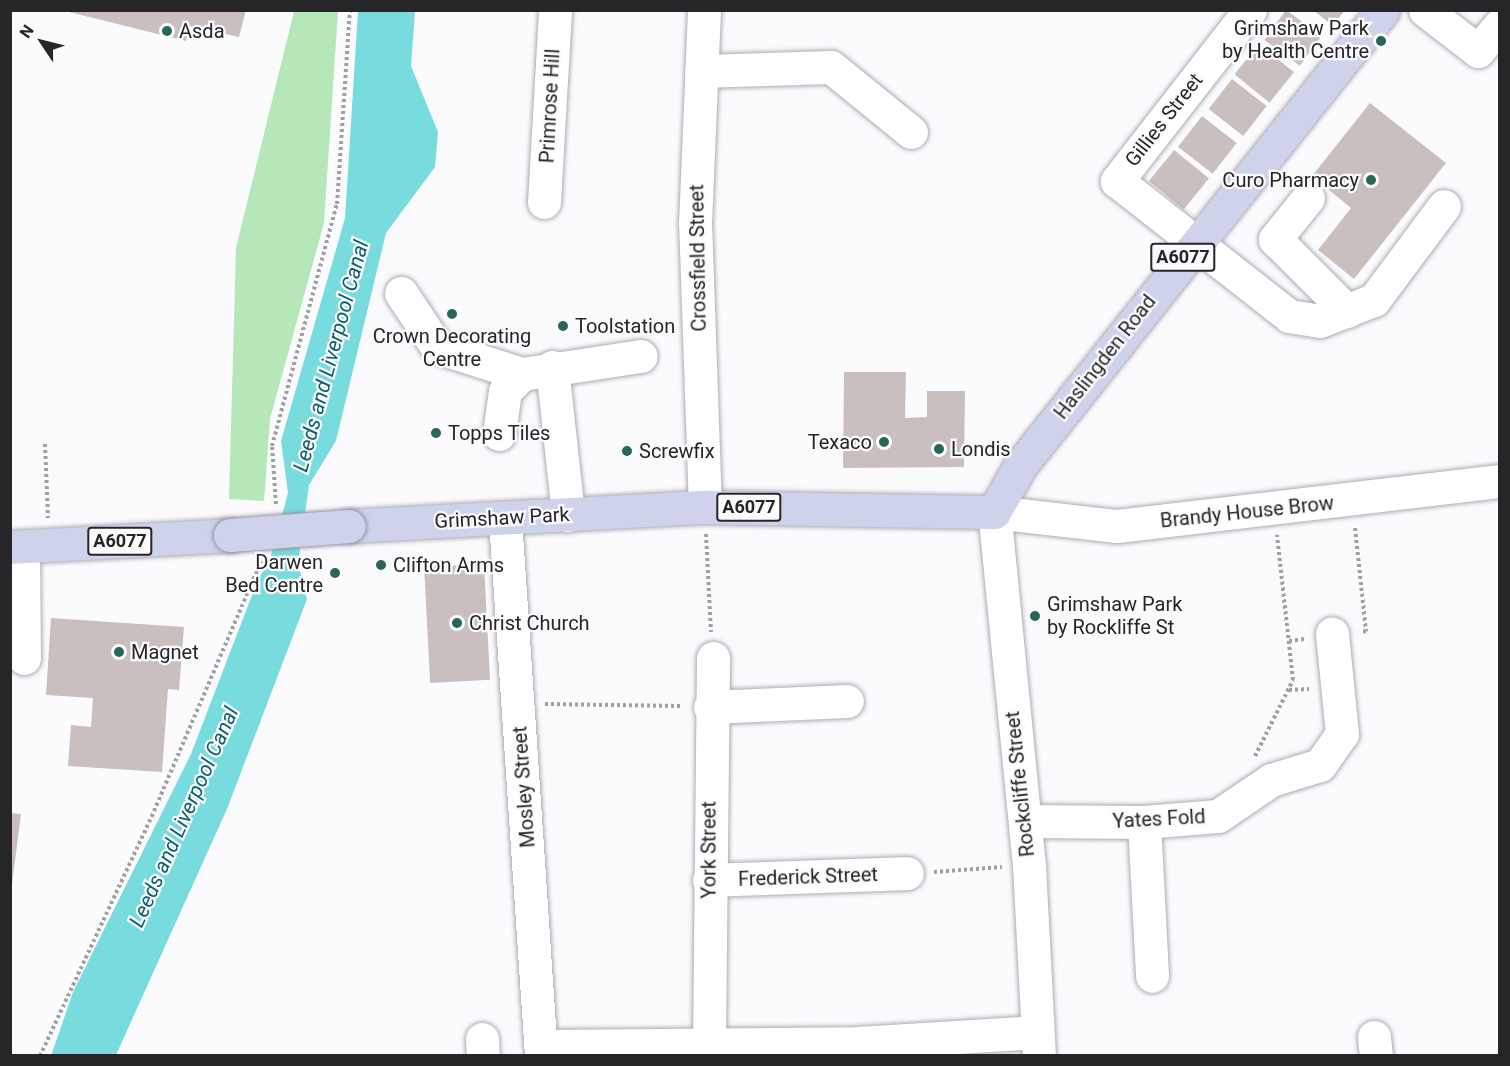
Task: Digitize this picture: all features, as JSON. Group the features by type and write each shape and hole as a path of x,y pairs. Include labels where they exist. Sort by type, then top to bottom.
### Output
{"highway":[{"name":"Haslingden Road","path":"994,512 1020,466 1195,241 1383,10"},
{"name":"Grimshaw Park","path":"17,547 705,507 994,512"}],"street":[{"name":"Primrose Hill","path":"544,202 555,10"},
{"name":"Crossfield Street","path":"704,10 694,221 705,507"},
{"name":"Gillies Street","path":"1195,241 1117,181 1250,10"},
{"path":"1425,10 1478,51 1500,25"},
{"path":"701,71 831,67 911,132"},
{"path":"1308,198 1275,239 1347,310"},
{"path":"1195,241 1289,316 1320,321 1374,300 1444,206"},
{"path":"401,293 437,347 537,370 641,356"},
{"path":"499,434 505,391 537,370"},
{"path":"537,370 567,515"},
{"name":"Brandy House Brow","path":"994,512 1117,526 1275,510 1500,481"},
{"name":"Rockcliffe Street","path":"994,512 1029,866 1038,1044"},
{"name":"Mosley Street","path":"505,519 541,1051"},
{"path":"17,547 24,658"},
{"name":"Yates Fold","path":"1025,821 1144,822 1218,816 1271,780 1320,765 1342,734 1333,634"},
{"name":"York Street","path":"709,1042 708,880 710,707 713,658"},
{"path":"710,707 847,702"},
{"path":"1144,822 1152,976"},
{"name":"Frederick Street","path":"708,880 907,873"},
{"path":"541,1051 709,1042 858,1049 1038,1044"}],"path":[{"path":"45,444 48,519"},
{"path":"1289,641 1366,631 1352,500"},
{"path":"705,507 713,658"},
{"path":"1242,800 1259,741 1293,680 1275,510"},
{"path":"518,704 710,707"},
{"path":"907,873 1029,866"}],"green space":[{"path":"294,11 338,11 324,223 270,419 264,501 229,499 236,248"}],"water":[{"name":"Leeds and Liverpool Canal","path":"358,11 415,11 411,66 438,132 435,167 386,233 336,441 309,485 298,563 307,599 227,809 116,1055 51,1056 73,992 191,754 259,577 269,563 288,493 281,441 345,218"}],"building":[{"name":"Asda","path":"61,10 246,10 239,37 190,26 186,41"},
{"path":"1286,10 1322,36 1300,66 1264,40"},
{"path":"1313,10 1345,10 1333,26"},
{"path":"1259,44 1294,72 1269,103 1234,74"},
{"path":"1232,79 1267,106 1243,136 1209,109"},
{"path":"1370,103 1446,163 1354,279 1318,250 1351,208 1312,176"},
{"path":"1202,116 1237,143 1213,174 1178,147"},
{"path":"1174,150 1209,178 1184,209 1149,181"},
{"path":"844,372 906,372 905,418 927,417 927,391 965,391 964,467 843,468"},
{"name":"Christ Church","path":"484,564 490,680 430,683 424,567"},
{"path":"51,618 184,627 179,690 168,689 162,772 68,766 71,725 91,727 93,698 46,695"},
{"path":"10,813 21,814 12,884 10,884"}],"place":[{"name":"Asda","path":"167,31"},
{"name":"Grimshaw Park by Health Centre","path":"1381,41"},
{"name":"Curo Pharmacy","path":"1371,180"},
{"name":"Crown Decorating Centre","path":"452,314"},
{"name":"Toolstation","path":"563,326"},
{"name":"Topps Tiles","path":"436,433"},
{"name":"Texaco","path":"884,442"},
{"name":"Londis","path":"939,449"},
{"name":"Screwfix","path":"627,451"},
{"name":"Clifton Arms","path":"381,565"},
{"name":"Darwen Bed Centre","path":"335,573"},
{"name":"Grimshaw Park by Rockliffe St","path":"1035,616"},
{"name":"Christ Church","path":"457,623"},
{"name":"Magnet","path":"119,652"}]}
